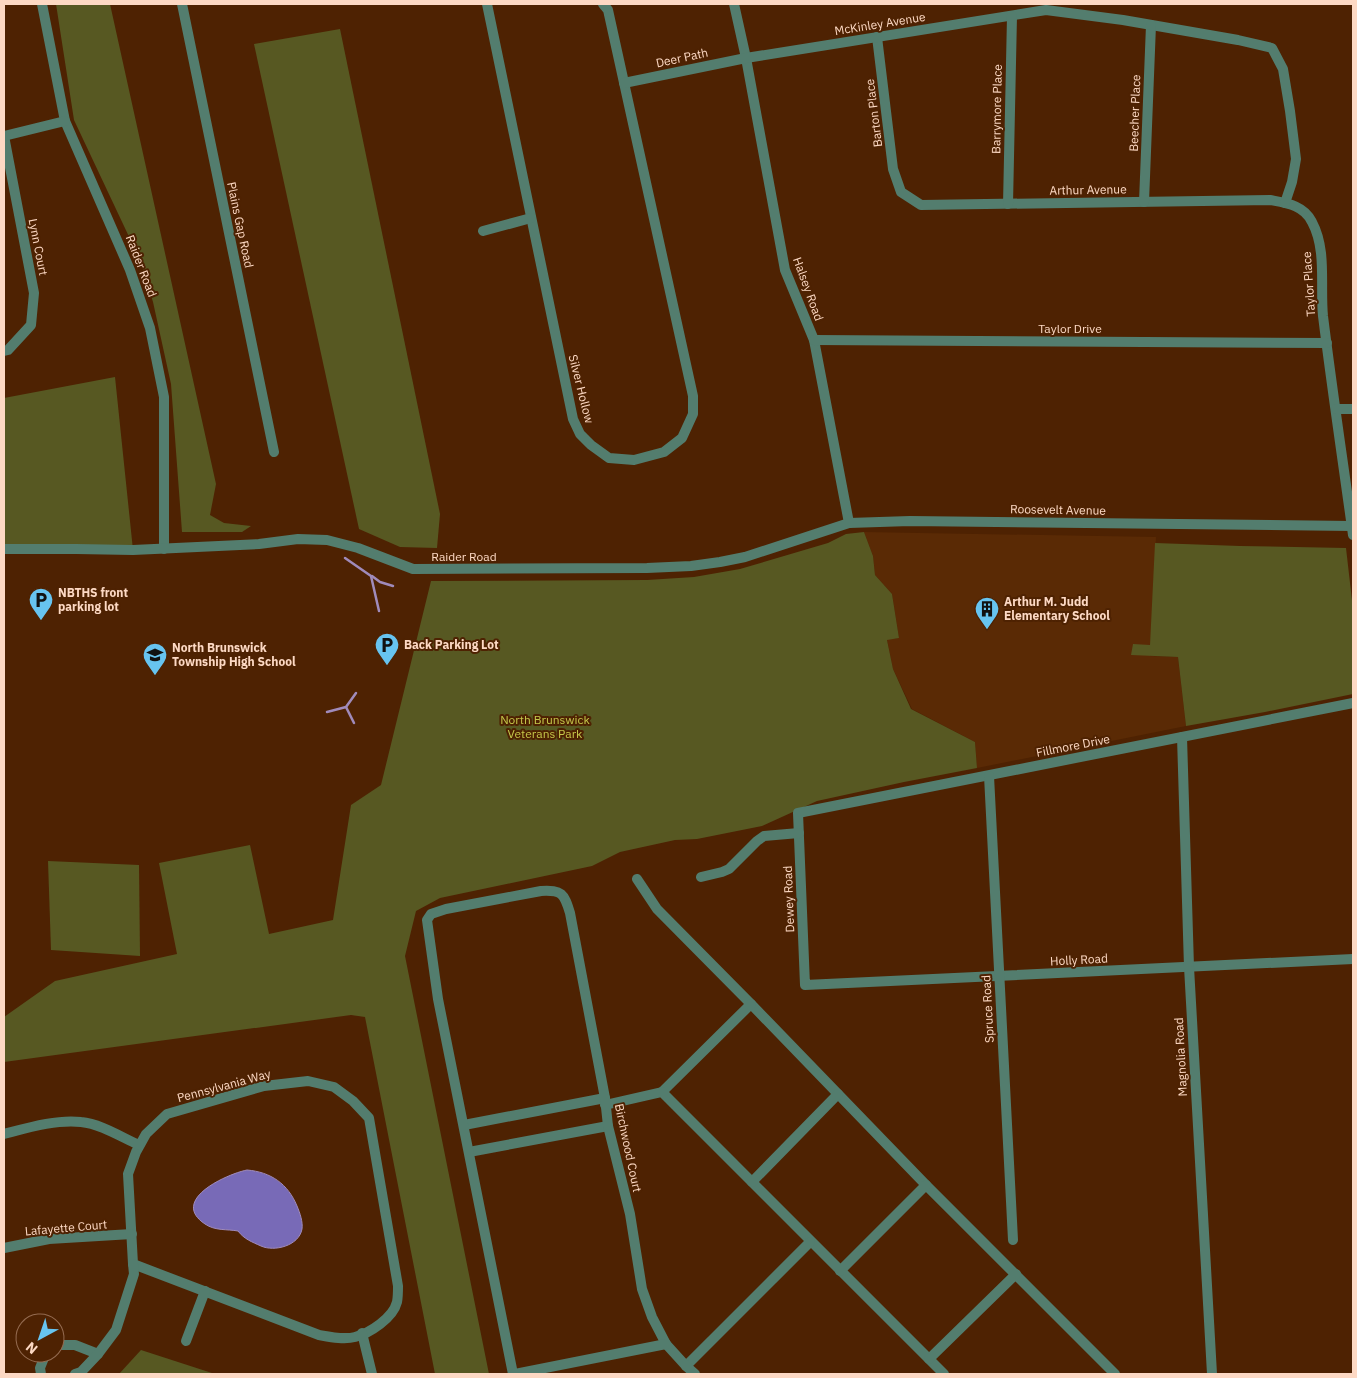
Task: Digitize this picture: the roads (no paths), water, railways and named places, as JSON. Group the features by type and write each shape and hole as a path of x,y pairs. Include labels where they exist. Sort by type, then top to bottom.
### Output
{"street":[{"name":"Raider Road","path":"42,4 65,121 130,270 150,328 164,397 164,549"},
{"name":"Plains Gap Road","path":"182,4 274,452"},
{"name":"Silver Hollow","path":"487,4 573,418 580,434 610,458 634,460 664,452 682,438 693,414 693,396 608,10 603,4"},
{"name":"Halsey Road","path":"734,4 746,58 785,270 814,340 849,523"},
{"path":"1079,15 1081,4"},
{"name":"McKinley Avenue","path":"746,58 1046,10 1151,25 1238,40 1272,48 1282,69 1296,159 1292,182 1285,203"},
{"name":"Barrymore Place","path":"1008,204 1012,16"},
{"name":"Beecher Place","path":"1144,202 1151,25"},
{"name":"Barton Place","path":"877,37 893,169 899,185"},
{"name":"Deer Path","path":"624,84 746,58"},
{"path":"4,136 65,121"},
{"name":"Lynn Court","path":"4,136 34,293 31,325 4,352"},
{"name":"Arthur Avenue","path":"899,185 901,192 921,205 1270,200 1285,203"},
{"name":"Taylor Place","path":"1285,203 1292,204 1312,221 1321,255 1323,313 1353,530"},
{"path":"483,231 531,218"},
{"name":"Taylor Drive","path":"814,340 1327,342"},
{"path":"1336,409 1353,409"},
{"name":"Roosevelt Avenue","path":"768,549 849,523 910,521 1353,530"},
{"name":"Raider Road","path":"4,549 134,550 259,544 298,539 327,540 358,548 413,569 431,570 691,566 745,557 768,549"},
{"name":"Fillmore Drive","path":"798,813 1353,703"},
{"name":"Magnolia Road","path":"1182,737 1189,967 1212,1374"},
{"name":"Spruce Road","path":"989,776 1013,1240"},
{"name":"Dewey Road","path":"798,813 805,985"},
{"path":"701,877 729,869 764,836 799,833"},
{"path":"637,879 657,909 926,1185 1115,1374"},
{"name":"Birchwood Court","path":"464,1125 438,999 427,920 431,914 446,908 541,890 554,890 566,898 570,913 608,1126 630,1214 642,1289 652,1317 666,1344 695,1374"},
{"name":"Holly Road","path":"805,985 1353,958"},
{"path":"666,1344 514,1374 464,1125 662,1092 751,1004"},
{"name":"Pennsylvania Way","path":"308,1081 334,1087 353,1101 369,1118 398,1286 397,1302 394,1310 382,1323 355,1337 328,1337 133,1264 128,1174 140,1145 146,1134 167,1114 264,1086 308,1081"},
{"path":"662,1092 944,1374"},
{"path":"752,1182 838,1094"},
{"path":"4,1134 44,1124 79,1122 98,1126 140,1145"},
{"path":"469,1152 608,1126"},
{"path":"840,1271 926,1185"},
{"name":"Lafayette Court","path":"4,1248 49,1239 132,1234"},
{"path":"686,1366 810,1242"},
{"path":"75,1374 81,1372 98,1354 116,1330 134,1274 133,1264"},
{"path":"929,1359 1016,1274"},
{"path":"186,1341 205,1291"},
{"path":"362,1334 372,1374"},
{"path":"65,1345 75,1344 98,1354"}],"waterway":[{"path":"345,558 371,576 379,611"},
{"path":"372,576 380,582 393,586"},
{"path":"327,712 346,707 356,693"},
{"path":"346,707 354,723"}],"place":[{"name":"NBTHS front parking lot","path":"41,621"},
{"name":"Arthur M. Judd Elementary School","path":"987,630"},
{"name":"Back Parking Lot","path":"387,666"},
{"name":"North Brunswick Township High School","path":"155,676"}],"park label":[{"name":"North Brunswick Veterans Park","path":"545,727"}]}
